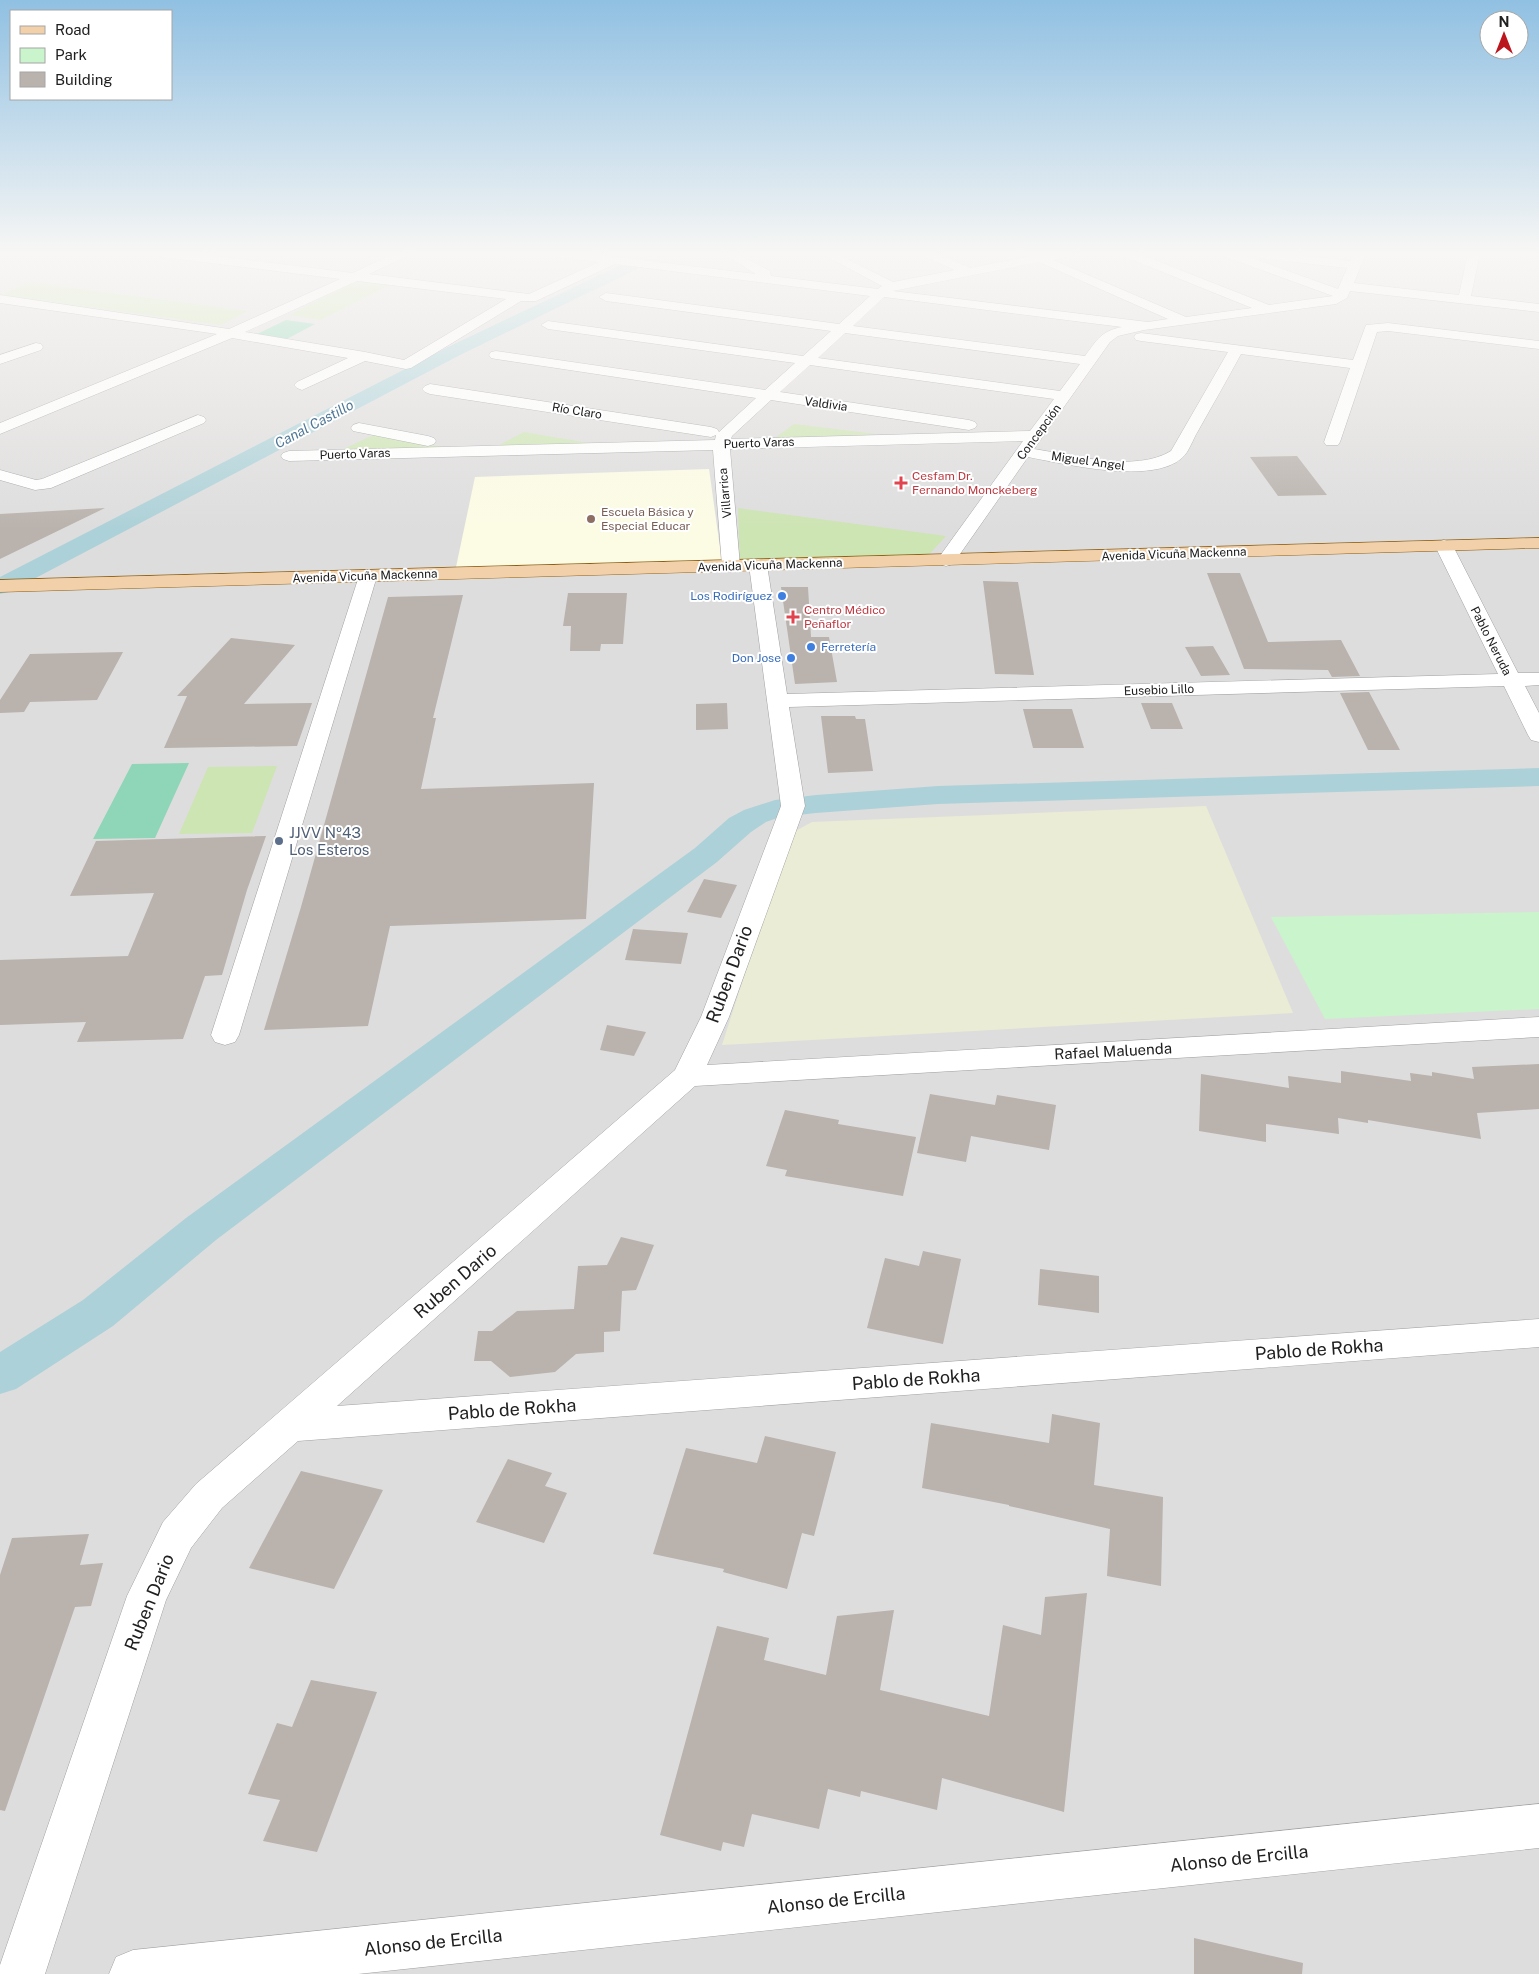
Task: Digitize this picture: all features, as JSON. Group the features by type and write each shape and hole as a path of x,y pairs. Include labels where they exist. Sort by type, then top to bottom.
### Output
{"main road":[{"name":"Avenida Vicuña Mackenna","path":"6,586 1539,544"}],"street":[{"path":"0,430 203,345"},
{"path":"298,345 406,365 441,345"},
{"path":"699,345 1065,396"},
{"path":"723,439 823,345"},
{"path":"966,345 1089,361"},
{"name":"Concepción","path":"946,560 1101,345"},
{"path":"1207,345 1358,365"},
{"path":"1332,442 1365,345"},
{"path":"0,360 36,347"},
{"name":"Miguel Angel","path":"1025,452 1119,466 1140,466 1167,461 1177,454 1237,349"},
{"name":"Valdivia","path":"496,355 1037,436"},
{"path":"302,385 365,356"},
{"name":"Río Claro","path":"430,389 723,439"},
{"path":"0,475 35,485 45,484 198,420"},
{"name":"Puerto Varas","path":"359,428 481,451"},
{"name":"Puerto Varas","path":"290,456 481,451 723,439 1037,436"},
{"name":"Villarrica","path":"723,439 731,566"},
{"name":"Pablo Neruda","path":"1444,546 1539,735"},
{"name":"Ruben Dario","path":"21,1974 147,1596 177,1535 209,1496 687,1076 715,1017 789,811 778,701 758,565"},
{"path":"225,1036 368,576"},
{"name":"Eusebio Lillo","path":"778,701 1539,679"},
{"name":"Rafael Maluenda","path":"687,1076 1539,1027"},
{"name":"Pablo de Rokha","path":"292,1425 1539,1333"},
{"name":"Alonso de Ercilla","path":"133,1974 1539,1826"}],"shaded area":[{"path":"0,345 1539,345 1539,1974 0,1974"},
{"name":"Escuela Básica y Especial Educar","path":"709,469 722,562 456,567 475,477"},
{"path":"1206,806 1293,1013 722,1045 790,834 812,822"}],"green space":[{"path":"794,424 877,434 772,440"},
{"path":"524,432 601,445 493,448"},
{"path":"373,435 448,448 339,451"},
{"path":"738,508 946,536 924,560 740,565"},
{"path":"189,763 155,838 93,839 132,764"},
{"path":"277,766 252,833 179,834 208,767"},
{"path":"1539,912 1539,1009 1325,1019 1271,917"}],"building":[{"path":"1297,456 1327,495 1278,496 1250,457"},
{"path":"105,508 0,559 0,514"},
{"path":"1207,573 1240,573 1268,642 1341,640 1360,676 1332,677 1328,670 1244,669"},
{"path":"983,581 1018,582 1034,675 995,674"},
{"path":"781,587 808,587 811,637 829,637 837,682 795,684"},
{"path":"568,593 627,593 623,644 601,644 600,651 570,651 571,626 563,626"},
{"path":"463,595 433,718 436,718 421,789 594,783 586,919 390,926 368,1026 264,1030 301,907 388,597"},
{"path":"231,638 295,645 244,704 312,703 297,746 164,748 187,696 177,696"},
{"path":"1213,646 1230,675 1201,676 1185,647"},
{"path":"123,652 97,700 30,702 24,712 0,713 0,700 30,654"},
{"path":"1369,692 1400,750 1368,750 1340,693"},
{"path":"727,703 728,729 696,730 696,704"},
{"path":"1141,703 1172,703 1183,729 1151,729"},
{"path":"1023,709 1072,709 1084,748 1033,748"},
{"path":"821,716 855,716 856,719 865,719 873,771 828,773"},
{"path":"266,836 247,890 222,975 205,976 183,1039 77,1042 86,1022 0,1025 0,960 128,956 154,893 70,896 96,841"},
{"path":"704,879 737,885 721,918 687,912"},
{"path":"633,929 688,933 681,964 625,960"},
{"path":"607,1025 646,1032 634,1056 600,1050"},
{"path":"1539,1064 1539,1109 1477,1113 1481,1139 1368,1120 1368,1123 1338,1118 1339,1134 1266,1124 1266,1142 1199,1131 1201,1074 1289,1088 1288,1076 1341,1083 1341,1071 1411,1081 1410,1073 1432,1076 1432,1072 1474,1079 1472,1067"},
{"path":"930,1094 995,1105 997,1095 1056,1105 1049,1150 971,1136 966,1162 917,1153"},
{"path":"785,1110 839,1120 838,1124 916,1137 903,1196 785,1176 787,1170 766,1166"},
{"path":"621,1237 654,1245 636,1290 622,1291 620,1331 604,1332 604,1352 576,1354 555,1372 510,1377 491,1361 474,1361 478,1331 492,1331 517,1311 574,1309 578,1266 607,1265"},
{"path":"923,1251 961,1259 943,1344 867,1328 885,1258 919,1266"},
{"path":"1040,1269 1099,1276 1099,1313 1038,1305"},
{"path":"1052,1414 1100,1423 1094,1485 1163,1497 1161,1586 1107,1576 1110,1529 1009,1505 922,1488 931,1423 1049,1443"},
{"path":"765,1436 836,1452 814,1536 802,1533 787,1589 723,1572 724,1569 653,1554 686,1448 757,1463"},
{"path":"508,1459 552,1473 545,1486 567,1493 544,1543 476,1522"},
{"path":"301,1471 383,1490 334,1589 249,1568"},
{"path":"89,1534 80,1565 103,1563 91,1606 75,1607 5,1811 0,1810 0,1575 12,1538"},
{"path":"1087,1593 1064,1812 942,1778 937,1810 861,1791 860,1797 828,1789 819,1829 752,1814 744,1847 723,1842 721,1851 660,1835 717,1626 769,1638 764,1660 826,1675 837,1616 894,1610 880,1690 989,1716 1003,1625 1041,1635 1045,1597"},
{"path":"311,1680 377,1692 317,1852 263,1841 280,1800 248,1794 277,1723 292,1727"},
{"path":"1194,1938 1303,1963 1302,1974 1194,1974"}],"waterway":[{"name":"Canal Castillo","path":"0,587 466,345"},
{"path":"0,1375 98,1313 201,1229 706,855 740,825 755,816 775,809 816,804 938,795 1539,777"}],"place":[{"name":"Cesfam Dr. Fernando Monckeberg","path":"901,483"},
{"name":"Escuela Básica y Especial Educar","path":"591,519"},
{"name":"Los Rodiríguez","path":"782,596"},
{"name":"Centro Médico Peñaflor","path":"793,617"},
{"name":"Ferretería","path":"811,647"},
{"name":"Don Jose","path":"791,658"},
{"name":"JJVV Nº43 Los Esteros","path":"279,841"}]}
